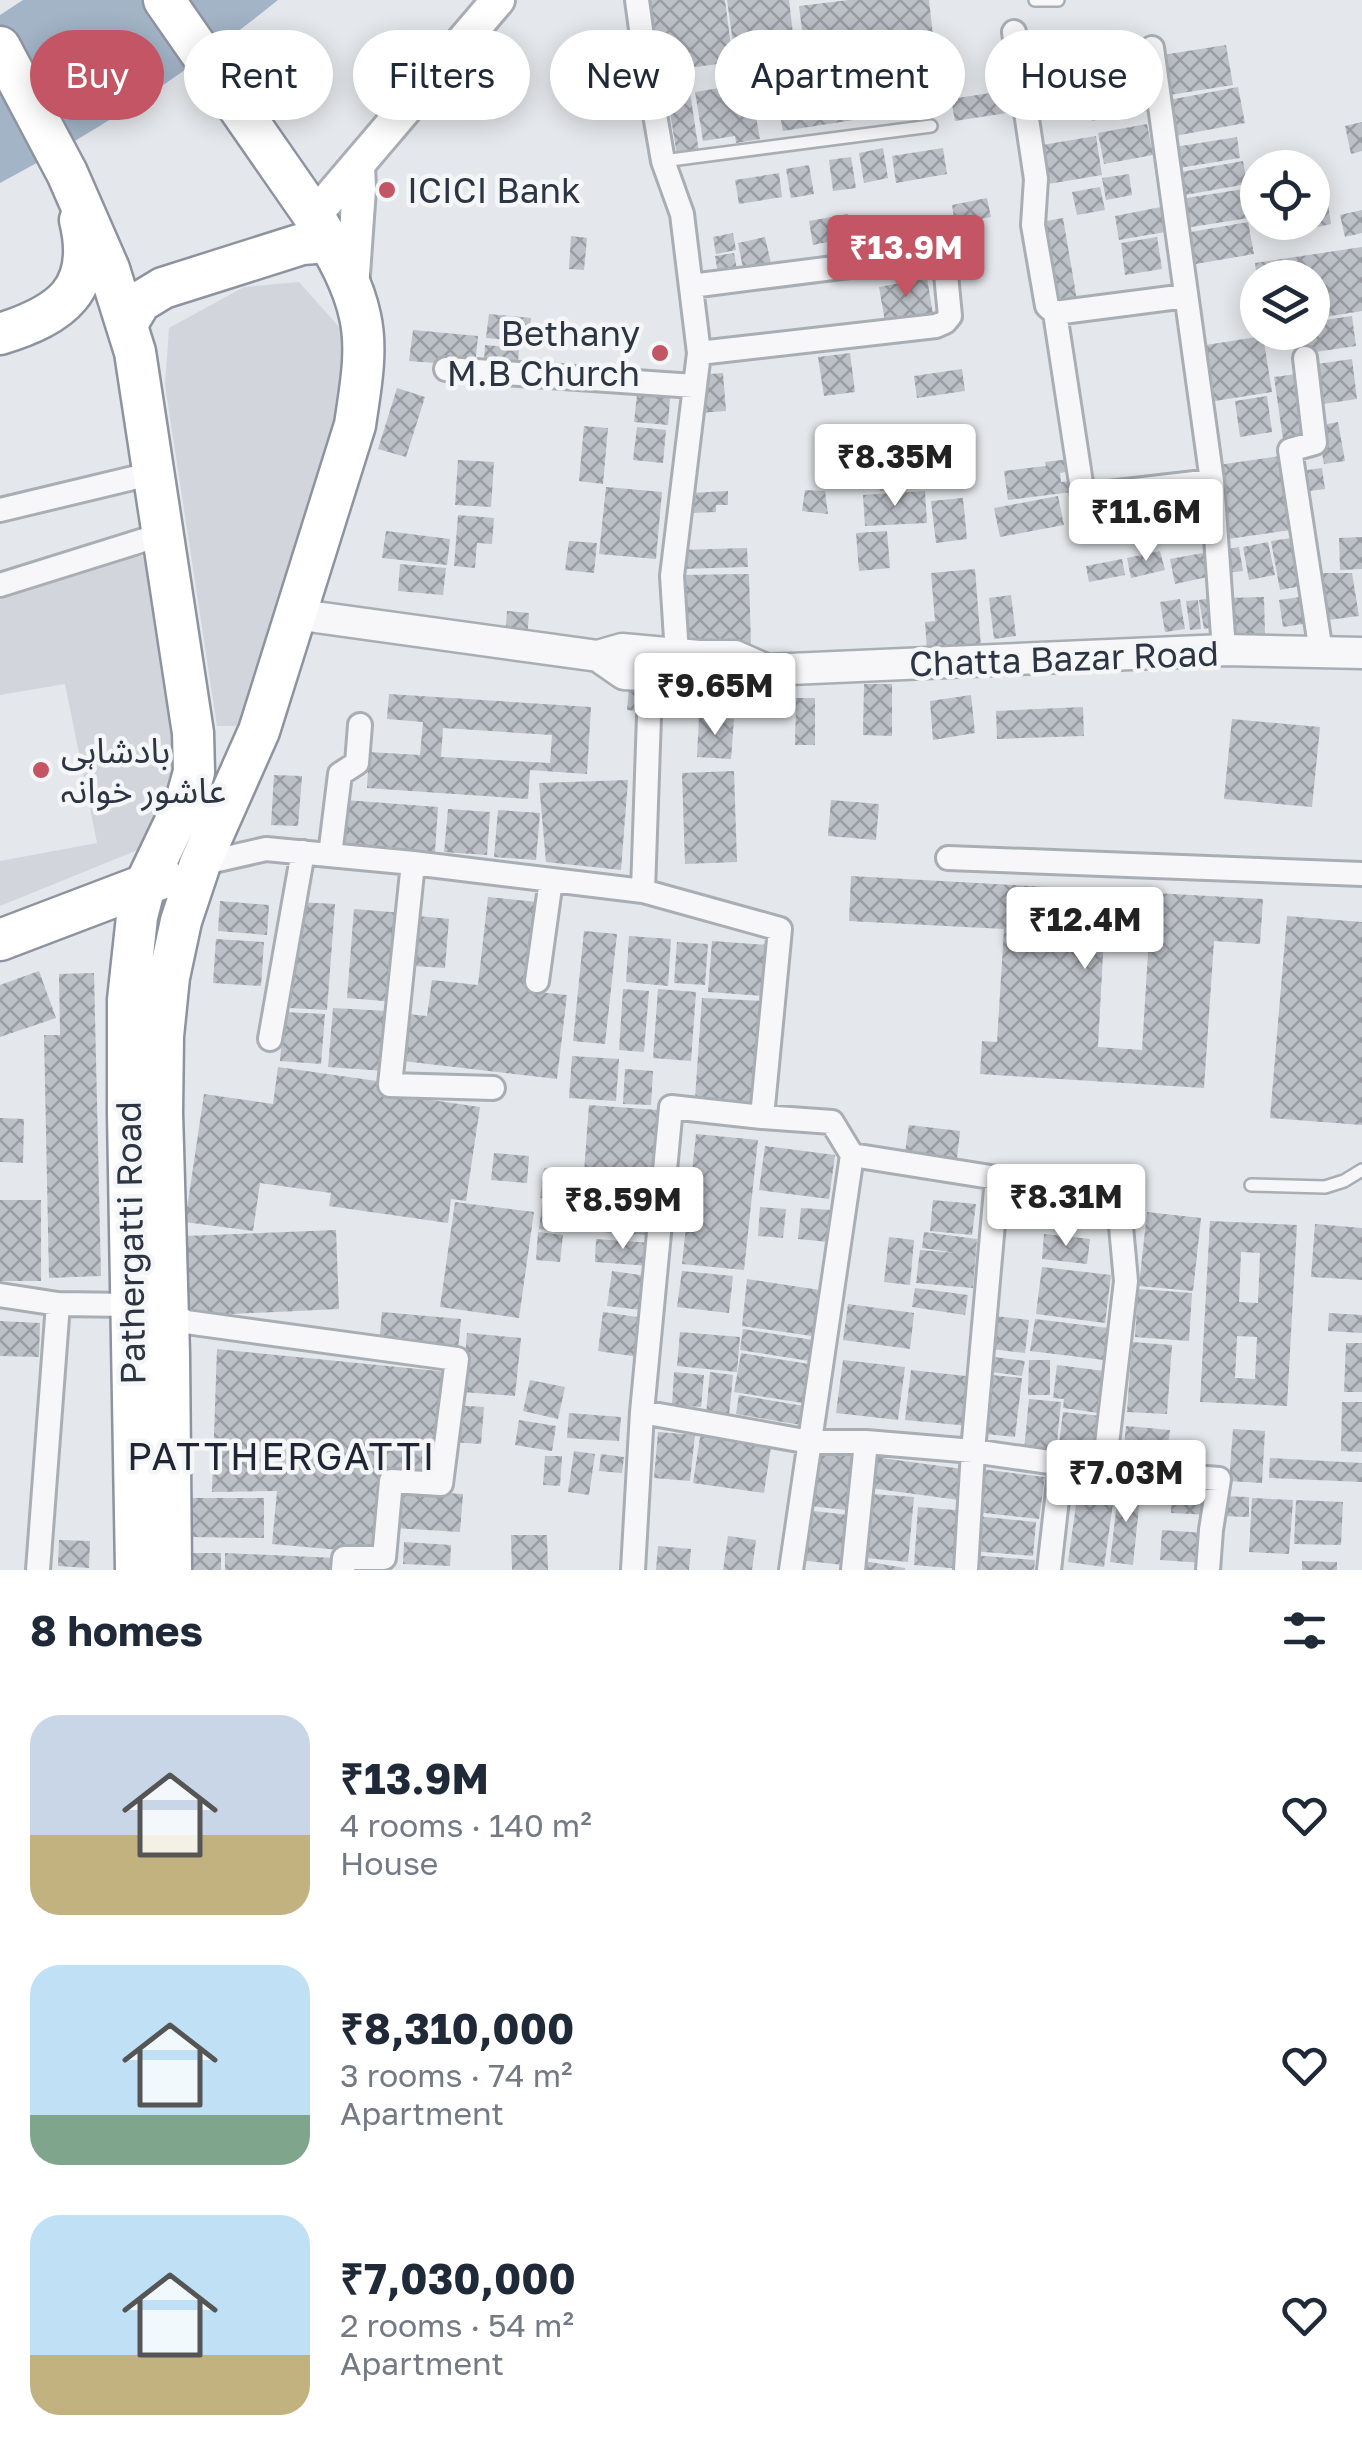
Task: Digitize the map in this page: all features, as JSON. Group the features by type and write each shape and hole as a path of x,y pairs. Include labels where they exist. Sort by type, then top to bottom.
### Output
{"highway":[{"path":"164,0 303,201 352,288 363,352 355,425 258,731 200,864 181,920 169,977 149,1307 171,1570"},
{"path":"0,47 67,173 85,242 81,278 74,292 51,313 15,330"},
{"name":"Pathergatti Road","path":"67,173 109,269 135,352 194,733 194,772 187,797 141,901 128,1000 149,1307 136,1570"},
{"path":"109,269 129,279 144,278 271,228 303,201"},
{"path":"127,324 140,302 163,288 302,244 303,201"},
{"path":"194,733 203,747 218,755 235,755 250,746 258,731"},
{"path":"0,940 43,924 141,901 200,864"},
{"path":"43,924 76,924 106,940 120,957 128,978 128,1000"}],"main road":[{"path":"303,201 358,165 498,0"},
{"path":"352,288 358,165"}],"street":[{"path":"638,0 663,161 682,214 699,353 672,576 677,654"},
{"path":"1027,120 1036,179 1034,225 1046,306 1055,313 1083,496 1212,481"},
{"path":"1162,120 1212,481 1224,650"},
{"path":"691,286 936,255 945,264 950,316 936,326 699,353"},
{"path":"1055,313 1186,296"},
{"path":"1305,358 1315,443 1290,450 1321,652"},
{"path":"446,369 694,386"},
{"path":"0,510 154,473"},
{"path":"0,585 164,534"},
{"name":"Chatta Bazar Road","path":"294,614 598,656 622,650 735,656 767,670"},
{"name":"Chatta Bazar Road","path":"598,656 624,674 738,681 767,670 1224,650 1362,653"},
{"path":"643,891 649,716"},
{"path":"330,855 340,774 357,763 360,725"},
{"path":"200,864 266,850 413,863 643,891 780,929 762,1118"},
{"path":"270,1039 303,852"},
{"path":"948,858 1362,874"},
{"path":"413,863 390,1085 492,1088"},
{"path":"537,981 551,880"},
{"path":"633,1570 642,1412 672,1106 832,1122 852,1155 791,1570"},
{"path":"852,1155 998,1178 1117,1183 1126,1281 1104,1470"},
{"path":"966,1570 998,1178"},
{"path":"0,1295 58,1304 149,1307 186,1322 457,1360 441,1484 391,1481 384,1558 344,1558 343,1570"},
{"path":"38,1570 58,1304"},
{"path":"642,1412 810,1442 866,1442 974,1451 1104,1470 1219,1480 1208,1570"},
{"path":"853,1570 866,1442"},
{"path":"1048,1570 1061,1464"}],"lane":[{"path":"1036,0 1058,0"},
{"path":"663,161 931,126"},
{"path":"1251,1185 1325,1187 1344,1182 1362,1170"}],"shaded area":[{"path":"299,282 340,328 345,403 239,726 217,726 165,385 169,328 244,287"},
{"path":"135,553 149,559 182,806 155,843 0,906 0,861 97,843 65,684 0,695 0,600 18,585"}],"water":[{"path":"23,0 278,0 239,30 184,30 184,70 164,84 164,30 30,30 30,120 108,120 0,183 0,15"}],"building":[{"path":"647,0 725,0 729,30 715,30 715,64 695,67 695,30 651,30"},
{"path":"727,0 789,0 793,30 731,30"},
{"path":"849,0 929,0 932,30 802,30 799,6"},
{"path":"1226,45 1233,85 1169,95 1163,55"},
{"path":"1238,87 1245,123 1175,136 1169,100"},
{"path":"715,89 715,120 757,120 760,139 736,143 735,136 703,141 695,92"},
{"path":"985,94 985,116 965,119 965,97"},
{"path":"671,120 694,120 699,152 677,155"},
{"path":"781,120 854,120 783,131"},
{"path":"1362,122 1362,151 1351,154 1345,126"},
{"path":"1147,124 1153,155 1104,164 1098,133"},
{"path":"1096,136 1102,175 1042,185 1036,146"},
{"path":"1237,137 1240,158 1179,168 1175,147"},
{"path":"883,148 888,178 864,183 859,153"},
{"path":"943,148 947,174 896,183 892,156"},
{"path":"851,157 856,188 833,191 829,160"},
{"path":"1240,162 1240,185 1185,195 1181,172"},
{"path":"809,165 814,194 791,198 786,169"},
{"path":"779,173 782,197 739,204 735,180"},
{"path":"1129,174 1132,195 1106,200 1102,178"},
{"path":"1100,187 1105,210 1077,215 1072,192"},
{"path":"1240,190 1240,219 1185,228 1180,199"},
{"path":"987,198 991,217 955,224 952,205"},
{"path":"1161,207 1165,232 1119,240 1115,216"},
{"path":"1362,210 1362,233 1345,237 1340,215"},
{"path":"848,214 852,237 813,245 809,221"},
{"path":"1063,218 1077,300 1050,304 1036,223"},
{"path":"936,220 940,246 866,258 862,232"},
{"path":"1240,223 1240,240 1251,240 1254,254 1190,265 1185,233"},
{"path":"733,233 736,250 716,254 713,237"},
{"path":"571,236 587,238 584,270 569,269"},
{"path":"765,237 773,272 745,278 738,243"},
{"path":"1157,237 1162,269 1125,275 1121,243"},
{"path":"1362,247 1362,311 1330,316 1330,260 1275,260"},
{"path":"734,253 737,270 718,274 715,256"},
{"path":"927,278 933,314 885,322 879,287"},
{"path":"489,314 531,318 529,342 486,338"},
{"path":"1352,316 1356,346 1330,350 1330,319"},
{"path":"413,330 478,336 475,366 409,361"},
{"path":"1240,340 1240,350 1265,350 1272,392 1215,401 1206,345"},
{"path":"485,345 519,348 518,363 484,361"},
{"path":"850,353 855,392 824,396 818,357"},
{"path":"1352,359 1357,399 1316,405 1310,365"},
{"path":"962,369 965,391 917,398 914,376"},
{"path":"723,373 726,411 699,413 696,375"},
{"path":"1297,374 1306,436 1283,439 1274,377"},
{"path":"397,388 425,397 406,457 378,449"},
{"path":"637,395 670,398 668,425 634,422"},
{"path":"1267,396 1272,432 1240,437 1235,401"},
{"path":"1338,422 1345,461 1324,464 1317,426"},
{"path":"584,426 608,428 603,484 579,481"},
{"path":"637,427 666,430 663,463 633,460"},
{"path":"1287,455 1298,529 1228,539 1218,465"},
{"path":"1070,459 1072,471 1060,473 1061,482 1070,481 1072,492 1008,500 1004,471"},
{"path":"458,460 494,462 491,507 455,505"},
{"path":"932,464 934,485 880,491 877,469"},
{"path":"1322,468 1325,489 1302,492 1299,471"},
{"path":"606,487 662,492 656,559 599,554"},
{"path":"805,490 825,491 828,514 802,511"},
{"path":"728,491 728,505 716,505 716,512 690,513 689,493"},
{"path":"925,491 927,523 865,526 863,495"},
{"path":"1058,496 1064,525 1000,537 994,508"},
{"path":"963,498 967,539 936,543 931,501"},
{"path":"458,515 494,518 492,544 477,543 475,568 454,566"},
{"path":"386,531 450,539 447,565 382,558"},
{"path":"887,531 890,568 859,571 856,533"},
{"path":"1298,537 1307,585 1280,590 1271,541"},
{"path":"1362,537 1362,569 1340,570 1339,538"},
{"path":"569,541 597,543 594,573 565,570"},
{"path":"1268,542 1275,575 1249,580 1243,547"},
{"path":"1239,547 1243,571 1227,573 1223,550"},
{"path":"747,548 748,567 680,569 680,550"},
{"path":"1160,551 1165,570 1131,578 1127,558"},
{"path":"1208,552 1212,576 1175,584 1170,559"},
{"path":"1122,559 1125,575 1089,582 1086,566"},
{"path":"400,564 446,568 443,595 398,591"},
{"path":"975,569 981,646 927,650 925,622 935,621 931,573"},
{"path":"1314,573 1352,573 1359,616 1321,621"},
{"path":"749,574 751,646 681,647 680,575"},
{"path":"1011,595 1016,636 994,639 989,598"},
{"path":"1307,596 1310,623 1283,627 1279,600"},
{"path":"1264,597 1265,634 1229,636 1227,598"},
{"path":"1212,598 1216,627 1204,629 1199,600"},
{"path":"1180,599 1185,629 1165,632 1160,602"},
{"path":"1198,600 1201,629 1190,630 1186,601"},
{"path":"507,611 529,613 527,641 505,640"},
{"path":"630,679 696,685 693,717 627,710"},
{"path":"864,684 892,684 892,736 863,735"},
{"path":"744,688 786,692 784,717 741,713"},
{"path":"389,694 591,707 587,774 530,770 528,799 367,788 369,752 420,755 423,722 387,719","holes":["443,728 552,735 550,763 441,757"]},
{"path":"971,695 975,733 933,740 930,701"},
{"path":"796,698 815,698 815,745 795,745"},
{"path":"1083,707 1084,736 997,739 996,711"},
{"path":"699,717 734,719 731,759 697,757"},
{"path":"1232,719 1320,727 1312,807 1224,799"},
{"path":"734,771 737,862 685,864 682,773"},
{"path":"274,775 302,776 298,826 271,825"},
{"path":"628,780 621,870 546,862 539,783"},
{"path":"345,800 438,807 435,852 341,846"},
{"path":"831,800 879,804 876,840 828,836"},
{"path":"448,809 490,812 487,855 444,852"},
{"path":"498,810 540,813 536,860 494,857"},
{"path":"851,876 1263,899 1260,944 1214,941 1204,1088 980,1074 982,1041 997,1042 1004,929 849,921","holes":["1104,935 1149,937 1142,1050 1098,1047"]},
{"path":"488,897 538,902 527,991 567,995 557,1079 403,1061 408,1014 427,1016 432,980 478,985"},
{"path":"220,901 269,905 267,935 218,931"},
{"path":"297,902 335,904 327,1010 290,1008"},
{"path":"354,909 403,913 396,1002 347,998"},
{"path":"418,916 449,919 445,968 414,966"},
{"path":"1287,916 1362,922 1362,1125 1270,1118"},
{"path":"584,931 617,934 605,1044 573,1041"},
{"path":"629,936 671,939 668,986 626,982"},
{"path":"216,939 264,942 261,986 213,983"},
{"path":"712,941 768,945 764,996 708,992"},
{"path":"677,942 708,944 705,985 674,983"},
{"path":"39,971 56,1018 0,1037 0,985"},
{"path":"94,973 101,1276 49,1278 44,1035 60,1035 59,974"},
{"path":"623,989 649,991 644,1052 619,1050"},
{"path":"658,989 696,992 691,1061 653,1058"},
{"path":"702,998 765,1001 758,1103 695,1099"},
{"path":"333,1008 388,1011 384,1071 328,1067"},
{"path":"284,1012 325,1014 321,1064 280,1061"},
{"path":"572,1056 619,1059 616,1101 569,1098"},
{"path":"278,1067 384,1082 382,1093 480,1107 466,1201 451,1199 448,1223 329,1206 331,1193 260,1183 253,1231 185,1222 204,1094 273,1104"},
{"path":"625,1069 653,1071 651,1105 623,1104"},
{"path":"589,1105 658,1110 653,1177 584,1172"},
{"path":"0,1118 24,1119 23,1163 0,1162"},
{"path":"909,1125 960,1131 957,1159 905,1152"},
{"path":"696,1134 758,1140 744,1270 682,1264"},
{"path":"765,1146 835,1155 829,1199 759,1190"},
{"path":"494,1153 529,1156 527,1183 491,1180"},
{"path":"544,1168 569,1171 566,1201 540,1198"},
{"path":"576,1180 653,1185 649,1235 572,1230"},
{"path":"1047,1199 1063,1200 1061,1223 1045,1221"},
{"path":"0,1200 41,1200 41,1281 0,1281"},
{"path":"933,1200 976,1204 972,1235 930,1231"},
{"path":"1070,1200 1110,1204 1107,1229 1067,1225"},
{"path":"455,1202 534,1212 519,1318 440,1307"},
{"path":"1011,1202 1042,1207 1039,1229 1008,1224"},
{"path":"542,1204 565,1206 563,1232 539,1229"},
{"path":"760,1207 786,1209 783,1238 758,1236"},
{"path":"801,1208 832,1210 829,1242 798,1239"},
{"path":"1147,1212 1201,1218 1193,1291 1139,1286"},
{"path":"1210,1221 1297,1225 1287,1406 1200,1402","holes":["1241,1252 1260,1253 1258,1303 1239,1302","1237,1336 1257,1337 1255,1379 1235,1378"]},
{"path":"1315,1224 1362,1228 1362,1280 1311,1277"},
{"path":"336,1230 339,1309 189,1316 185,1236"},
{"path":"538,1232 563,1235 560,1262 536,1260"},
{"path":"924,1232 977,1239 973,1288 916,1283 920,1250 957,1253 922,1248"},
{"path":"1044,1234 1090,1239 1087,1264 1042,1259"},
{"path":"889,1237 914,1240 910,1285 884,1282"},
{"path":"596,1239 652,1243 650,1266 595,1262"},
{"path":"1042,1267 1111,1275 1105,1323 1036,1314"},
{"path":"612,1271 647,1276 642,1310 607,1306"},
{"path":"682,1271 733,1276 729,1313 677,1307"},
{"path":"747,1279 826,1291 819,1337 742,1326"},
{"path":"915,1288 968,1295 965,1315 912,1307"},
{"path":"1138,1289 1192,1293 1189,1341 1135,1337"},
{"path":"848,1304 914,1313 910,1349 843,1340"},
{"path":"382,1312 461,1319 458,1351 379,1344"},
{"path":"603,1312 644,1318 639,1357 598,1351"},
{"path":"1329,1313 1362,1315 1362,1333 1328,1331"},
{"path":"996,1316 1029,1320 1025,1353 992,1349"},
{"path":"1035,1319 1108,1328 1104,1360 1030,1351"},
{"path":"0,1321 40,1323 39,1357 0,1356"},
{"path":"743,1329 819,1341 816,1362 740,1350"},
{"path":"680,1332 740,1337 737,1372 677,1366"},
{"path":"467,1333 521,1338 515,1396 462,1392"},
{"path":"1132,1342 1172,1345 1167,1414 1127,1412"},
{"path":"1346,1343 1362,1343 1362,1392 1344,1392"},
{"path":"217,1349 448,1372 437,1479 383,1473 374,1553 272,1544 277,1491 212,1492"},
{"path":"741,1353 815,1365 809,1404 734,1392"},
{"path":"994,1357 1025,1361 1022,1376 992,1372"},
{"path":"843,1360 905,1367 898,1420 836,1413"},
{"path":"1029,1360 1050,1360 1050,1395 1028,1395"},
{"path":"1057,1365 1104,1371 1099,1413 1063,1408 1064,1399 1053,1398"},
{"path":"911,1370 975,1377 970,1426 905,1420"},
{"path":"674,1372 704,1375 701,1407 672,1405"},
{"path":"710,1372 733,1375 729,1416 706,1414"},
{"path":"992,1375 1022,1378 1015,1437 986,1434"},
{"path":"530,1380 565,1387 558,1419 523,1411"},
{"path":"739,1395 810,1407 807,1426 736,1414"},
{"path":"1029,1399 1061,1402 1056,1452 1024,1450"},
{"path":"1342,1402 1362,1402 1362,1452 1341,1451"},
{"path":"453,1405 484,1407 481,1444 450,1442"},
{"path":"1063,1412 1101,1416 1097,1448 1059,1444"},
{"path":"569,1413 621,1417 619,1441 567,1438"},
{"path":"519,1420 556,1426 552,1451 515,1445"},
{"path":"1126,1426 1170,1430 1166,1461 1123,1456"},
{"path":"1233,1429 1265,1431 1262,1483 1229,1481"},
{"path":"701,1431 772,1440 764,1493 693,1483"},
{"path":"658,1432 695,1435 690,1481 654,1478"},
{"path":"574,1451 595,1454 589,1495 568,1492"},
{"path":"815,1452 853,1456 846,1510 809,1506"},
{"path":"601,1454 624,1457 622,1473 599,1471"},
{"path":"545,1456 562,1456 560,1486 543,1485"},
{"path":"874,1457 970,1470 966,1501 870,1488"},
{"path":"1270,1458 1362,1463 1362,1482 1269,1478"},
{"path":"981,1469 1045,1477 1039,1519 976,1512"},
{"path":"1079,1484 1115,1489 1104,1567 1068,1562"},
{"path":"1119,1485 1141,1487 1133,1565 1110,1562"},
{"path":"397,1490 463,1494 460,1532 394,1528"},
{"path":"1172,1490 1213,1492 1212,1515 1171,1513"},
{"path":"871,1494 914,1497 908,1562 866,1558"},
{"path":"1220,1496 1249,1497 1249,1517 1219,1516"},
{"path":"191,1498 264,1498 264,1538 191,1537"},
{"path":"1252,1498 1293,1500 1289,1554 1249,1552"},
{"path":"1296,1500 1343,1502 1341,1545 1294,1544"},
{"path":"918,1507 967,1511 962,1569 914,1565"},
{"path":"805,1510 849,1515 843,1565 799,1560"},
{"path":"975,1516 1036,1522 1033,1556 972,1551"},
{"path":"1162,1530 1205,1533 1204,1563 1160,1560"},
{"path":"511,1535 547,1535 548,1570 512,1570"},
{"path":"728,1536 756,1540 752,1570 723,1570"},
{"path":"59,1540 90,1541 89,1568 58,1566"},
{"path":"404,1542 451,1545 450,1566 403,1564"},
{"path":"658,1546 691,1549 689,1570 656,1570"},
{"path":"188,1553 221,1553 221,1570 188,1570"},
{"path":"225,1553 336,1558 336,1570 225,1570"},
{"path":"972,1555 1035,1560 1034,1570 971,1570"},
{"path":"864,1561 905,1568 905,1570 863,1570"},
{"path":"1302,1561 1337,1562 1337,1570 1302,1570"}],"tunnel":[{"path":"649,716 651,676"}],"place":[{"name":"ICICI Bank","path":"387,190"},
{"name":"Bethany M.B Church","path":"660,353"},
{"name":"بادشاہی عاشور خوانہ","path":"41,770"}],"district":[{"name":"PATTHERGATTI","path":"282,1455"}]}
